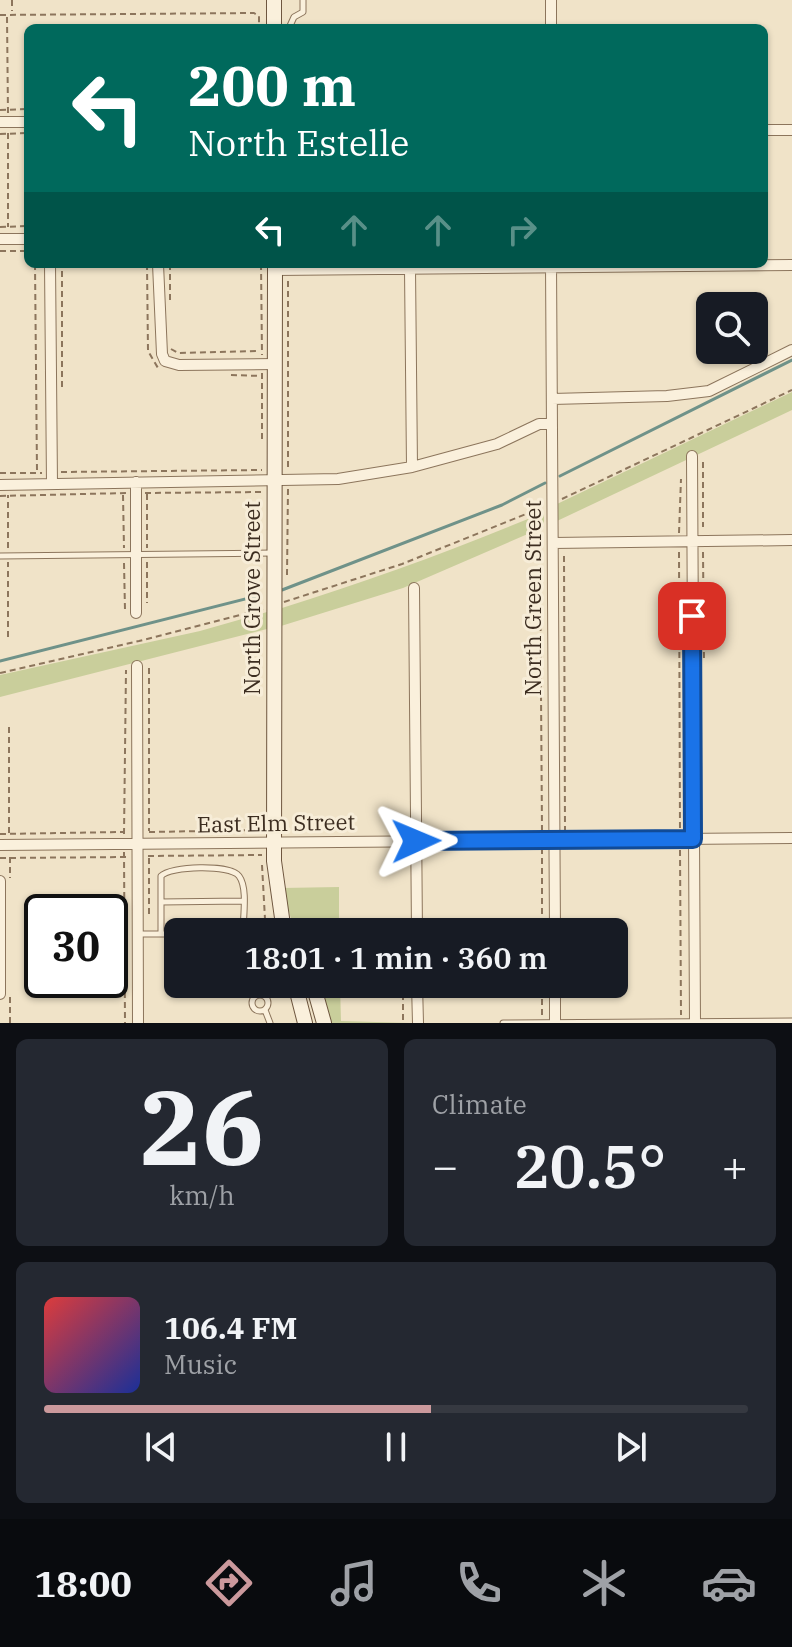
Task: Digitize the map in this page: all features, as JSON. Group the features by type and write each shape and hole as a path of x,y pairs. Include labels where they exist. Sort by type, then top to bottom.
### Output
{"street":[{"path":"274,0 274,24"},
{"path":"551,0 551,24"},
{"path":"0,122 24,122"},
{"path":"768,130 792,130"},
{"path":"0,239 24,239"},
{"path":"768,265 792,265"},
{"path":"50,268 52,478"},
{"path":"158,268 162,354 165,361 179,365 276,364"},
{"name":"North Grove Street","path":"275,268 274,861 282,918"},
{"path":"342,268 457,268"},
{"name":"North Green Street","path":"551,268 552,503 560,840 556,918"},
{"path":"410,269 412,467"},
{"path":"552,399 667,396 709,391 792,350"},
{"path":"0,485 52,478 136,488 338,479 412,467 497,444 539,424 552,424"},
{"path":"692,456 695,1023"},
{"path":"136,488 136,613"},
{"path":"553,543 792,540"},
{"path":"414,588 417,918"},
{"path":"138,1023 137,934 143,844 143,667"},
{"name":"East Elm Street","path":"5,845 792,838"},
{"path":"5,885 5,994"},
{"path":"299,998 305,1023"},
{"path":"317,998 324,1023"},
{"path":"417,998 418,1023"},
{"path":"555,998 555,1023"}],"lane":[{"path":"291,24 294,17 303,12 303,0"},
{"path":"0,556 274,553"},
{"path":"137,934 161,934 161,876 173,869 227,869 238,875 242,883 243,918"},
{"path":"161,902 242,901"},
{"path":"254,998 253,1008 257,1012 265,1010"},
{"path":"263,998 267,1000 265,1010 270,1023"},
{"path":"503,1023 792,1021"}],"path":[{"path":"12,0 12,11"},
{"path":"0,15 254,13 259,16 259,24"},
{"path":"0,110 24,109"},
{"path":"0,134 24,133"},
{"path":"0,227 24,226"},
{"path":"0,251 24,251"},
{"path":"35,268 38,473"},
{"path":"62,268 62,398"},
{"path":"147,268 148,351 152,362 160,370"},
{"path":"170,268 170,307"},
{"path":"171,349 178,353 262,351"},
{"path":"231,375 262,376"},
{"path":"0,673 274,606 402,564 552,503 792,390"},
{"path":"703,462 703,527"},
{"path":"0,473 38,473 52,478 274,481"},
{"path":"679,528 681,479"},
{"path":"0,496 274,481"},
{"path":"8,495 8,637"},
{"path":"679,552 681,1023"},
{"path":"540,555 542,918"},
{"path":"560,840 564,556"},
{"path":"143,667 143,844 149,918"},
{"path":"5,885 9,727"},
{"path":"5,994 10,1023"},
{"path":"403,998 403,1023"},
{"path":"542,998 542,1023"}],"green space":[{"path":"792,392 792,410 557,521 557,504"},
{"path":"544,512 544,527 403,588 281,626 282,608 414,563"},
{"path":"267,612 267,629 0,697 0,675 200,631"},
{"path":"339,887 339,918 291,918 282,888"},
{"path":"324,998 340,998 341,1021 410,1023 330,1023"}],"waterway":[{"path":"560,476 792,360"},
{"path":"282,590 502,505 545,483"},
{"path":"0,661 257,596"}],"route":[{"path":"416,841 693,839 692,616"}]}
